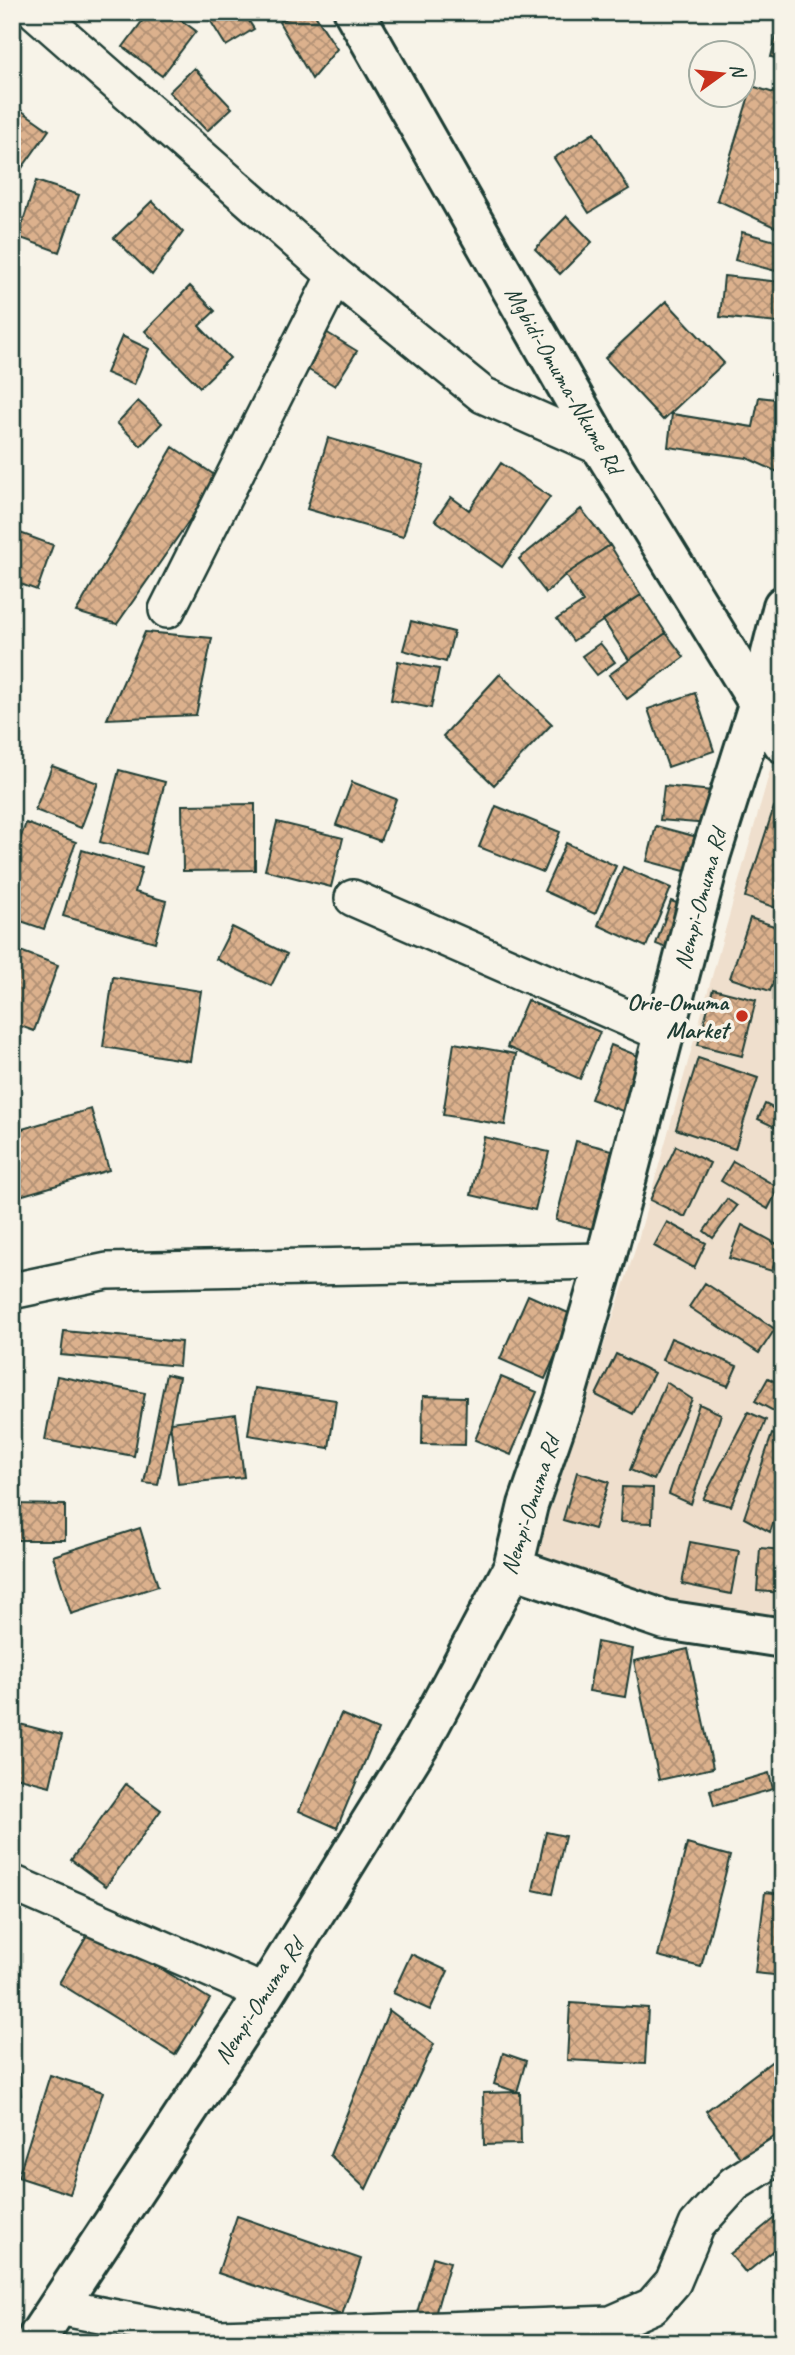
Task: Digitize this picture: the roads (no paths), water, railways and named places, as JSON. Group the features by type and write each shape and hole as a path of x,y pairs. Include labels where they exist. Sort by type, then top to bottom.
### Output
{"street":[{"path":"36,12 335,275 483,395 602,448"},
{"name":"Mgbidi-Omuma-Nkume Rd","path":"354,12 602,448 783,743"},
{"path":"167,610 335,275"},
{"name":"Nempi-Omuma Rd","path":"34,2343 265,1993 424,1738 513,1568 528,1505 564,1401 605,1261 711,854 758,705 783,607"},
{"path":"353,898 664,1034"},
{"path":"12,1292 107,1271 605,1261"},
{"path":"513,1568 666,1620 783,1638"},
{"path":"12,1883 265,1993"},
{"path":"59,2307 222,2340 611,2324 652,2306 673,2282 697,2225 734,2183 783,2154"}],"place":[{"name":"Orie-Omuma Market","path":"742,1016"}]}
